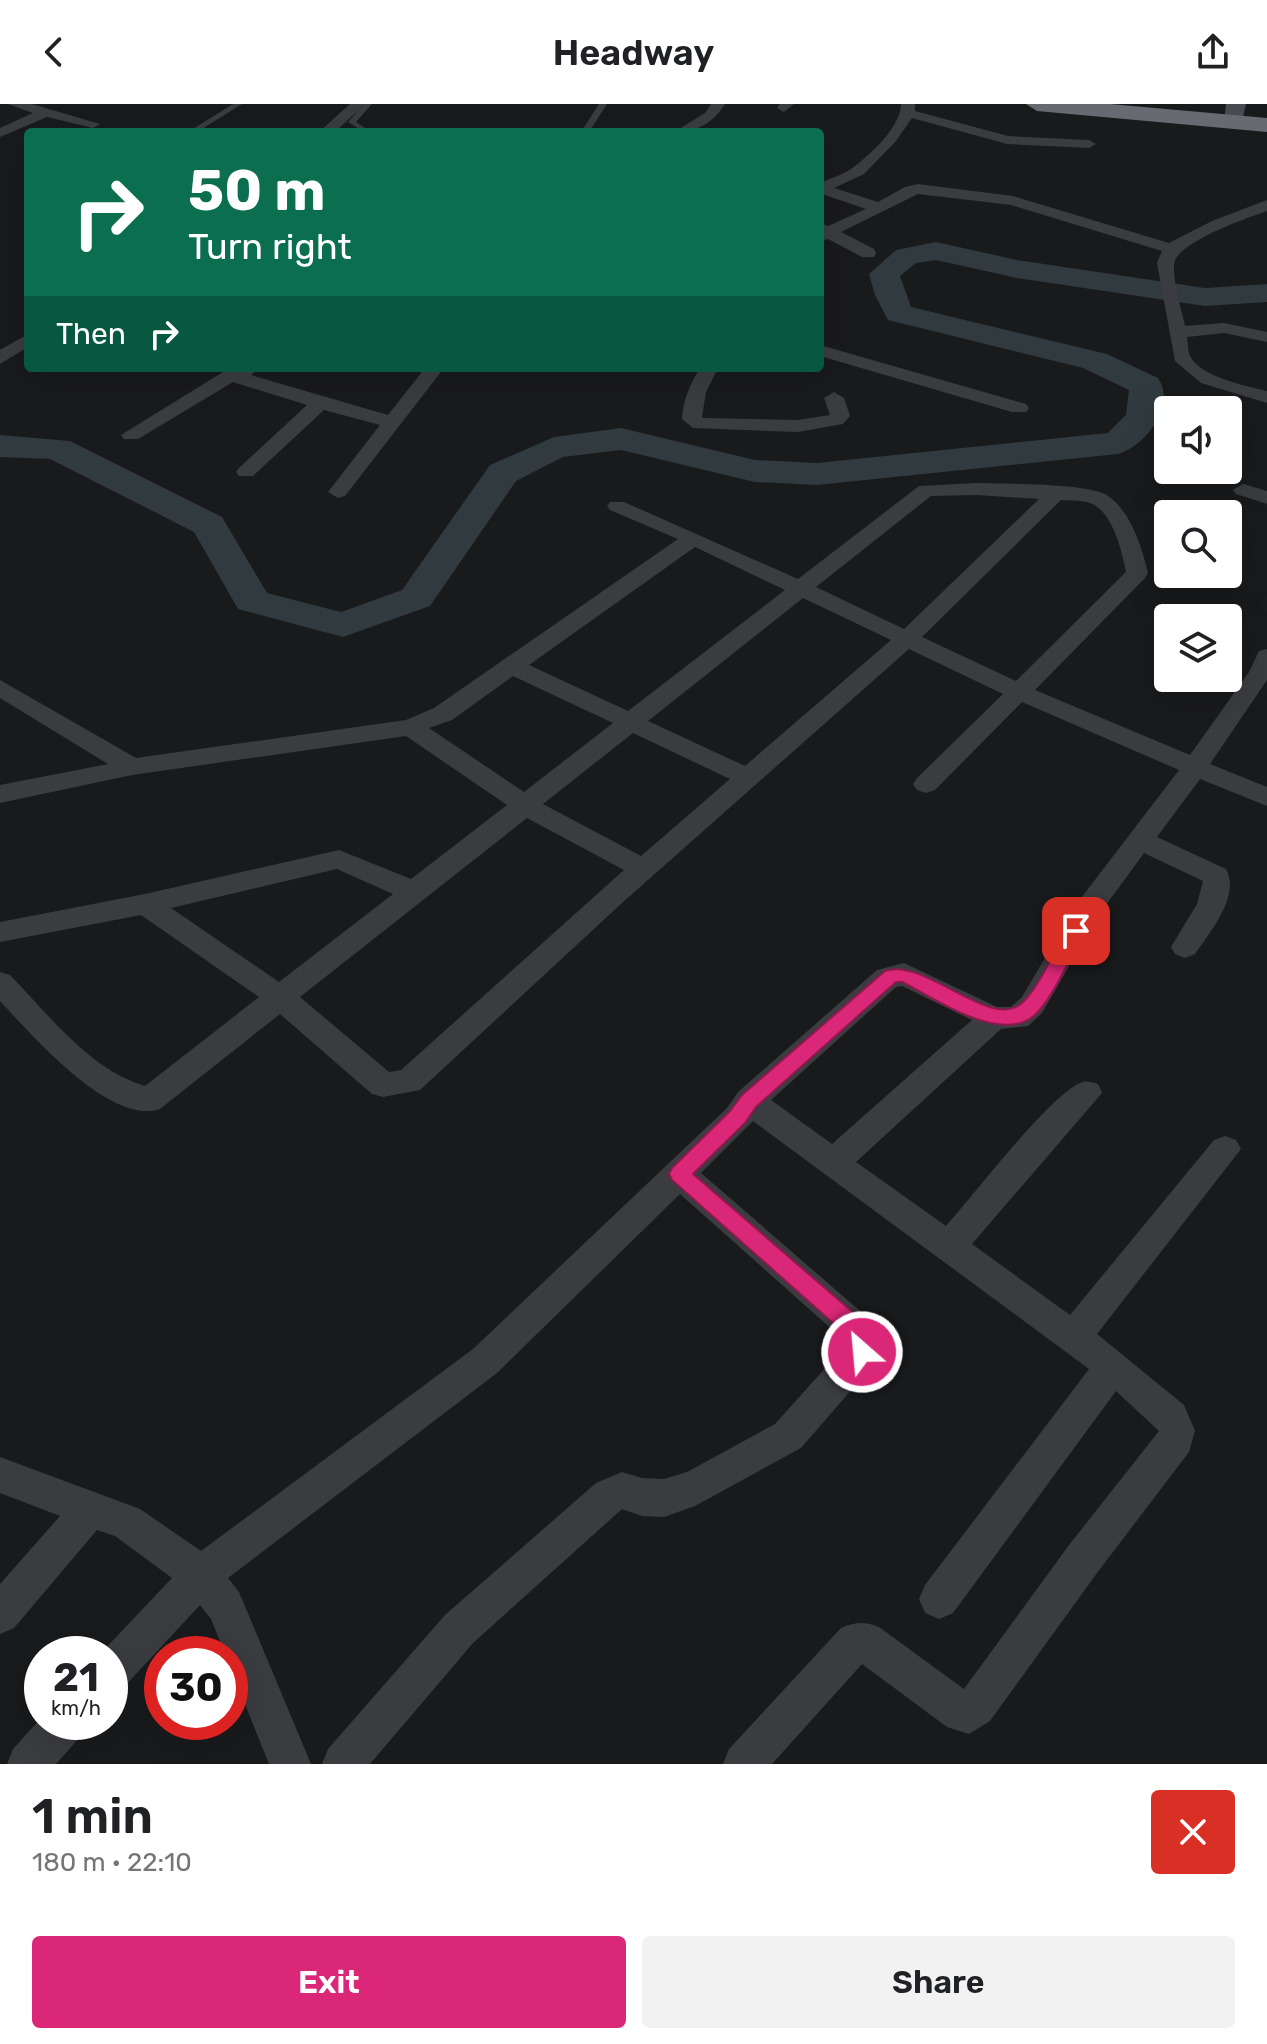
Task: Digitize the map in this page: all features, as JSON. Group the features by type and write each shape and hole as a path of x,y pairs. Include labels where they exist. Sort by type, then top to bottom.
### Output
{"highway":[{"path":"1037,104 1224,112 1267,125"},
{"path":"1103,104 1267,117"}],"street":[{"path":"15,104 93,124"},
{"path":"331,128 358,104"},
{"path":"688,128 710,116 718,104"},
{"path":"880,208 824,187 859,171 891,138 908,108 1007,140 1089,144"},
{"path":"0,133 46,112"},
{"path":"824,233 880,208 910,190 918,189 991,197 1036,206 1168,256"},
{"path":"1168,256 1218,224 1267,205"},
{"path":"824,233 868,253"},
{"path":"1168,256 1181,357 1194,372 1267,397"},
{"path":"1178,328 1224,328 1267,337"},
{"path":"824,351 1019,408"},
{"path":"131,435 230,376 242,372"},
{"path":"244,372 240,378 392,422"},
{"path":"338,492 432,372"},
{"path":"707,372 695,393 692,407 692,419 700,424 760,428 836,420 840,416 834,398"},
{"path":"246,472 320,403"},
{"path":"0,983 92,1072 114,1089 149,1100 526,806 798,587 926,490 963,488 1093,496 1104,500 1135,561 1137,573 926,784"},
{"path":"1243,490 1267,498"},
{"path":"145,904 280,997 383,1085 409,1081 747,777 908,638 1056,494"},
{"path":"617,506 694,538 1019,692 1267,797"},
{"path":"0,794 132,767 410,727 443,714 514,667 694,538"},
{"path":"128,1654 201,1575 485,1361 738,1117 749,1101 891,976 904,974 994,1018 1018,1018 1032,1005 1088,909 1195,767 1260,673 1267,656"},
{"path":"514,667 629,724 747,777"},
{"path":"0,688 132,767"},
{"path":"410,727 526,806 644,869"},
{"path":"1140,840 1216,876 1217,884 1207,912 1185,947"},
{"path":"0,932 145,904 339,859 414,892"},
{"path":"833,1163 994,1018"},
{"path":"950,1246 1044,1135 1087,1093"},
{"path":"744,1764 855,1642 865,1641 962,1712 969,1713 1176,1440 1177,1431 1171,1417 1113,1366 749,1101"},
{"path":"1074,1336 1225,1149"},
{"path":"343,1764 459,1629 609,1496 622,1490 642,1497 664,1498 695,1488 788,1436 862,1352 862,1334 679,1174"},
{"path":"939,1599 1113,1366"},
{"path":"0,1475 127,1522 201,1575 225,1606 290,1764"},
{"path":"0,1614 92,1507"},
{"path":"28,1764 49,1740"}],"lane":[{"path":"199,128 238,104"},
{"path":"361,128 352,122 353,118 368,104"},
{"path":"588,128 603,104"}],"waterway":[{"path":"0,446 57,449 209,525 252,601 343,625 416,598 503,473 554,448 621,439 755,471 817,474 1118,443 1143,417 1146,385 1095,361 899,313 884,274 907,256 936,251 1017,269 1205,297 1267,293"}],"route":[{"path":"862,1352 862,1334 849,1321 679,1174 738,1117 749,1101 887,978 904,974 994,1018 1018,1018 1032,1005 1076,931"}]}
